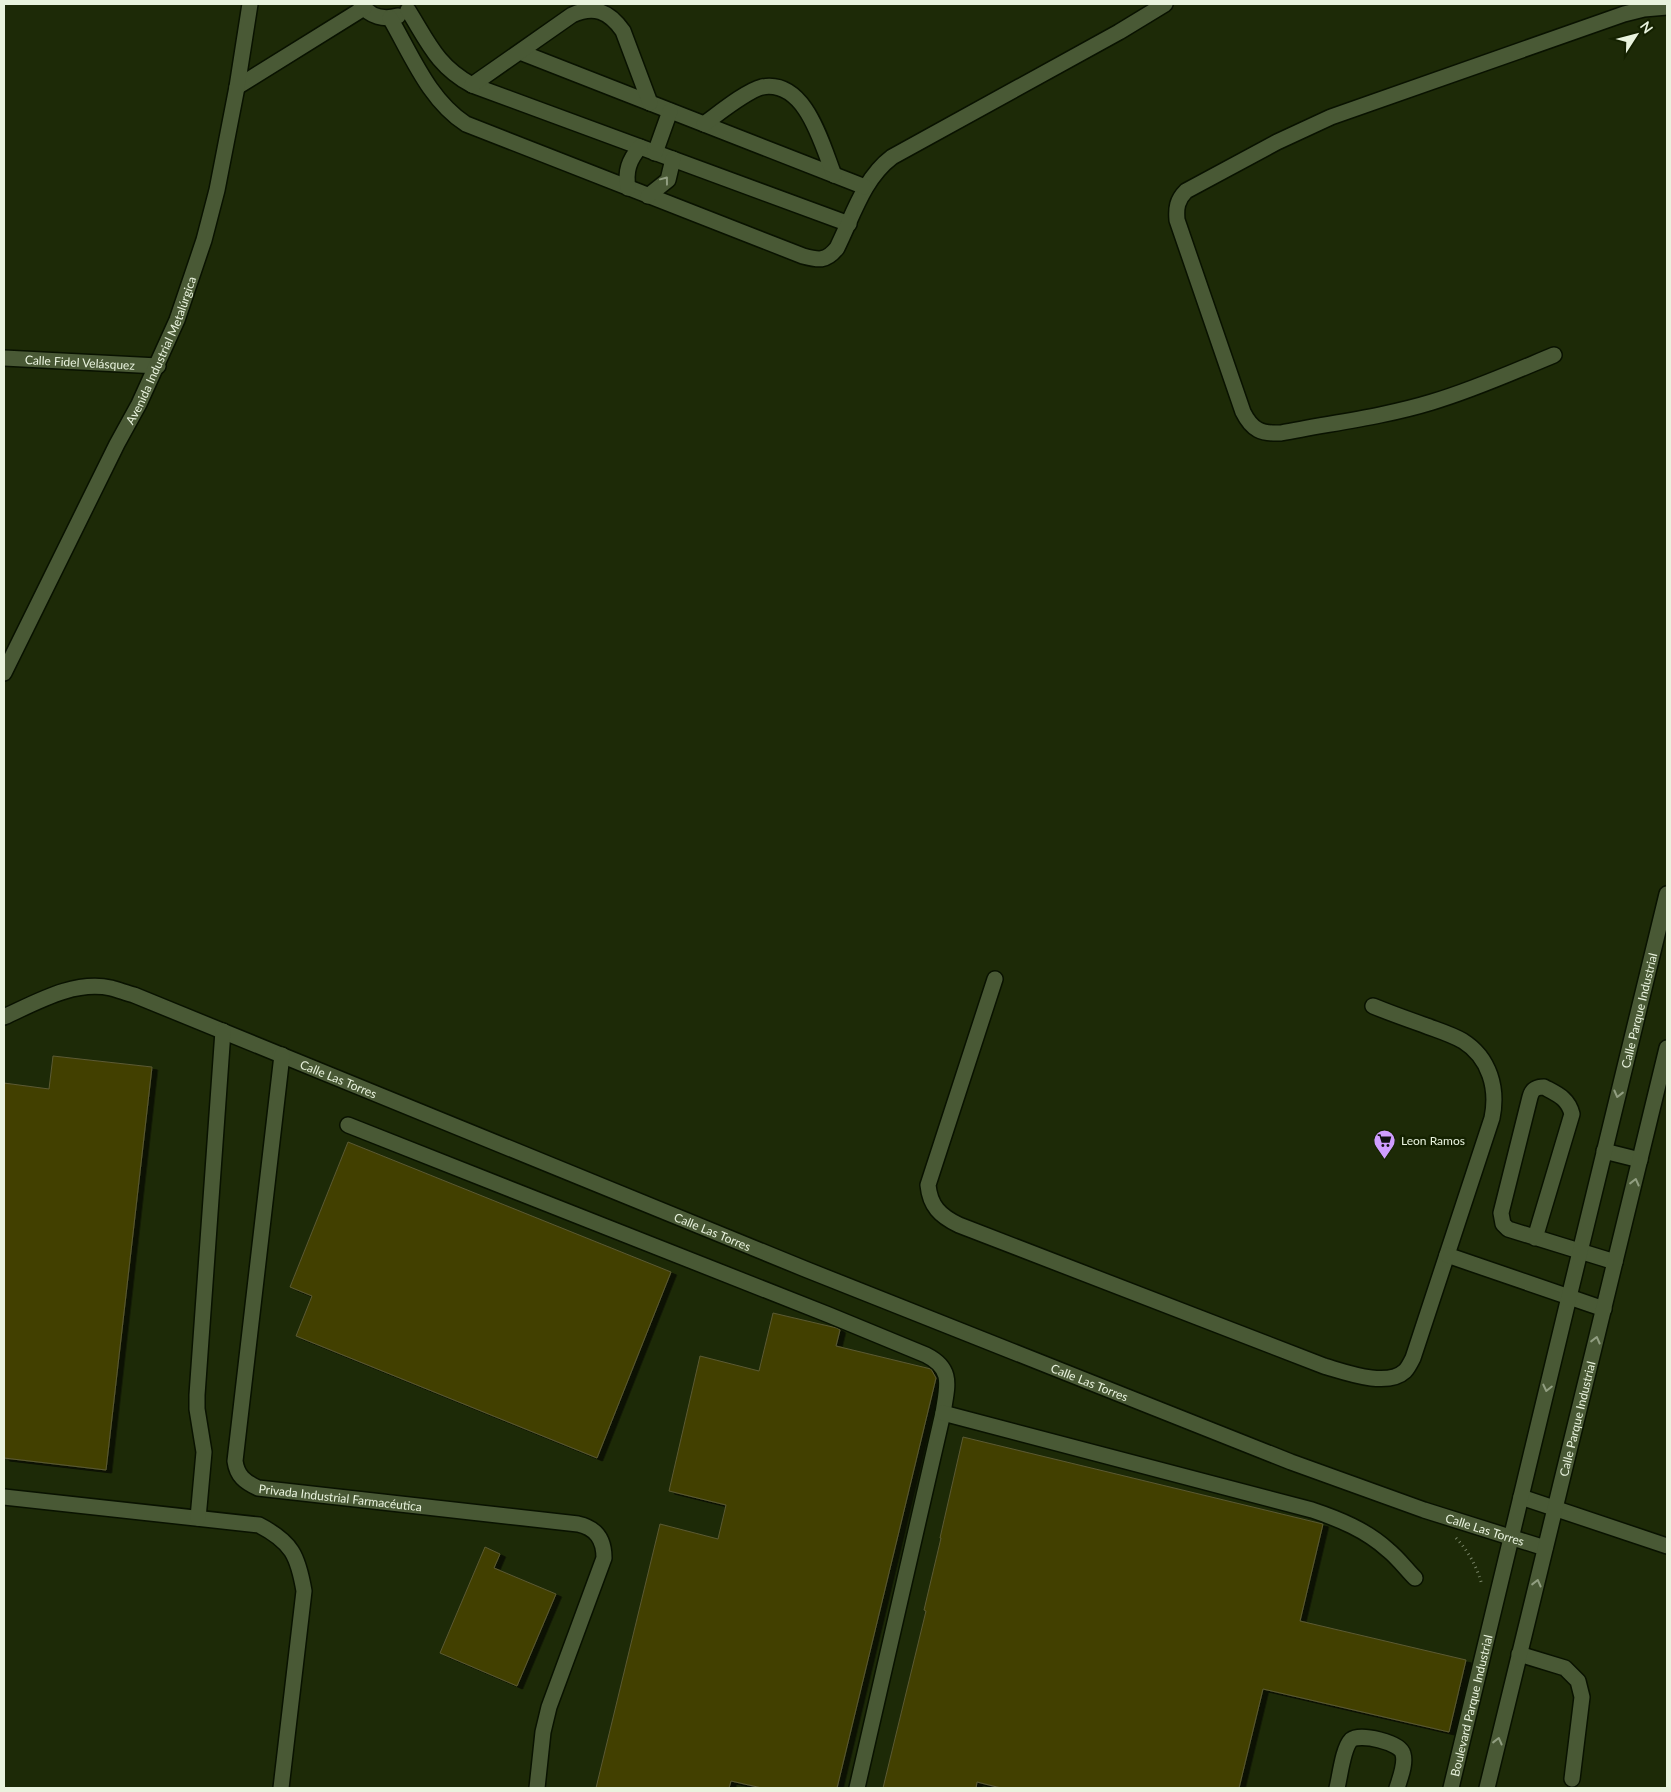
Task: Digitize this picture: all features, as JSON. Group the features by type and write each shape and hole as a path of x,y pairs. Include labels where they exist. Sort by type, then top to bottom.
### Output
{"street":[{"name":"Avenida Industrial Metalúrgica","path":"4,674 117,444 158,366 177,320 204,240 217,190 237,87 250,4"},
{"path":"390,18 432,92 454,116 466,124 803,256 815,259 831,255 849,224 873,175 892,157 1119,32 1165,4"},
{"path":"237,87 363,6 372,14 381,18 400,15 410,7 437,58 447,69 472,85 849,224"},
{"path":"1554,355 1470,389 1407,409 1281,433 1268,433 1258,430 1247,420 1243,412 1177,220 1176,211 1178,203 1186,191 1278,142 1331,117 1624,14 1667,6"},
{"path":"472,85 577,13 592,10 601,12 617,22 623,31 650,103"},
{"path":"520,52 865,188"},
{"path":"704,124 747,94 761,87 774,86 787,90 801,101 810,116 834,175"},
{"path":"655,153 670,111"},
{"path":"628,188 626,176 628,165 632,156 640,147"},
{"path":"648,196 668,180 673,159"},
{"name":"Calle Fidel Velásquez","path":"4,358 158,366"},
{"name":"Calle Parque Industrial","path":"1491,1624 1568,1297 1667,894"},
{"path":"996,979 928,1185 930,1199 937,1210 949,1220 1324,1366 1380,1379 1396,1377 1406,1371 1413,1358 1448,1255 1495,1104 1494,1089 1489,1071 1478,1054 1464,1042 1450,1034 1373,1006"},
{"name":"Calle Las Torres","path":"4,1017 72,989 90,987 110,988 134,995 805,1269 1291,1462 1424,1510 1545,1548"},
{"path":"198,1518 204,1452 197,1408 197,1395 223,1031"},
{"name":"Calle Parque Industrial","path":"1487,1788 1667,1048"},
{"name":"Privada Industrial Farmacéutica","path":"282,1055 235,1461 236,1470 244,1482 258,1488 578,1524 588,1526 596,1532 601,1538 604,1558 549,1708 543,1732 537,1788"},
{"path":"1535,1238 1572,1114 1566,1100 1544,1086 1535,1088 1530,1097 1501,1213 1503,1224 1508,1229 1535,1238 1615,1262"},
{"path":"348,1125 829,1314 938,1361 944,1369 947,1378 943,1413 856,1788"},
{"path":"1604,1151 1640,1160"},
{"path":"1448,1255 1604,1309"},
{"path":"943,1413 1312,1510 1362,1531 1388,1549 1415,1578"},
{"path":"4,1497 259,1525 275,1533 288,1545 300,1565 304,1591 281,1788"},
{"path":"1521,1497 1667,1546"},
{"name":"Boulevard Parque Industrial","path":"1451,1788 1491,1624"},
{"path":"1519,1654 1565,1668 1578,1681 1582,1697 1572,1780"},
{"path":"1337,1788 1347,1746 1356,1738 1362,1737 1394,1744 1400,1748 1404,1754 1404,1762 1397,1788"}],"path":[{"name":"Calle Las Torres","path":"1455,1537 1465,1547 1477,1567 1485,1592"}],"building":[{"path":"53,1056 152,1067 106,1470 4,1458 4,1083 49,1089"},
{"path":"348,1142 671,1272 597,1458 296,1336 312,1296 290,1287"},
{"path":"773,1313 837,1328 840,1330 836,1346 931,1369 936,1378 837,1788 762,1788 731,1781 729,1788 596,1788 660,1524 718,1539 726,1505 669,1491 700,1356 759,1371"},
{"path":"963,1437 1323,1524 1300,1621 1466,1660 1449,1732 1263,1689 1239,1788 1001,1788 977,1782 976,1788 883,1788 926,1611 924,1610"},
{"path":"485,1547 500,1554 494,1568 556,1594 517,1686 440,1653"}],"place":[{"name":"Leon Ramos","path":"1385,1159"}]}
